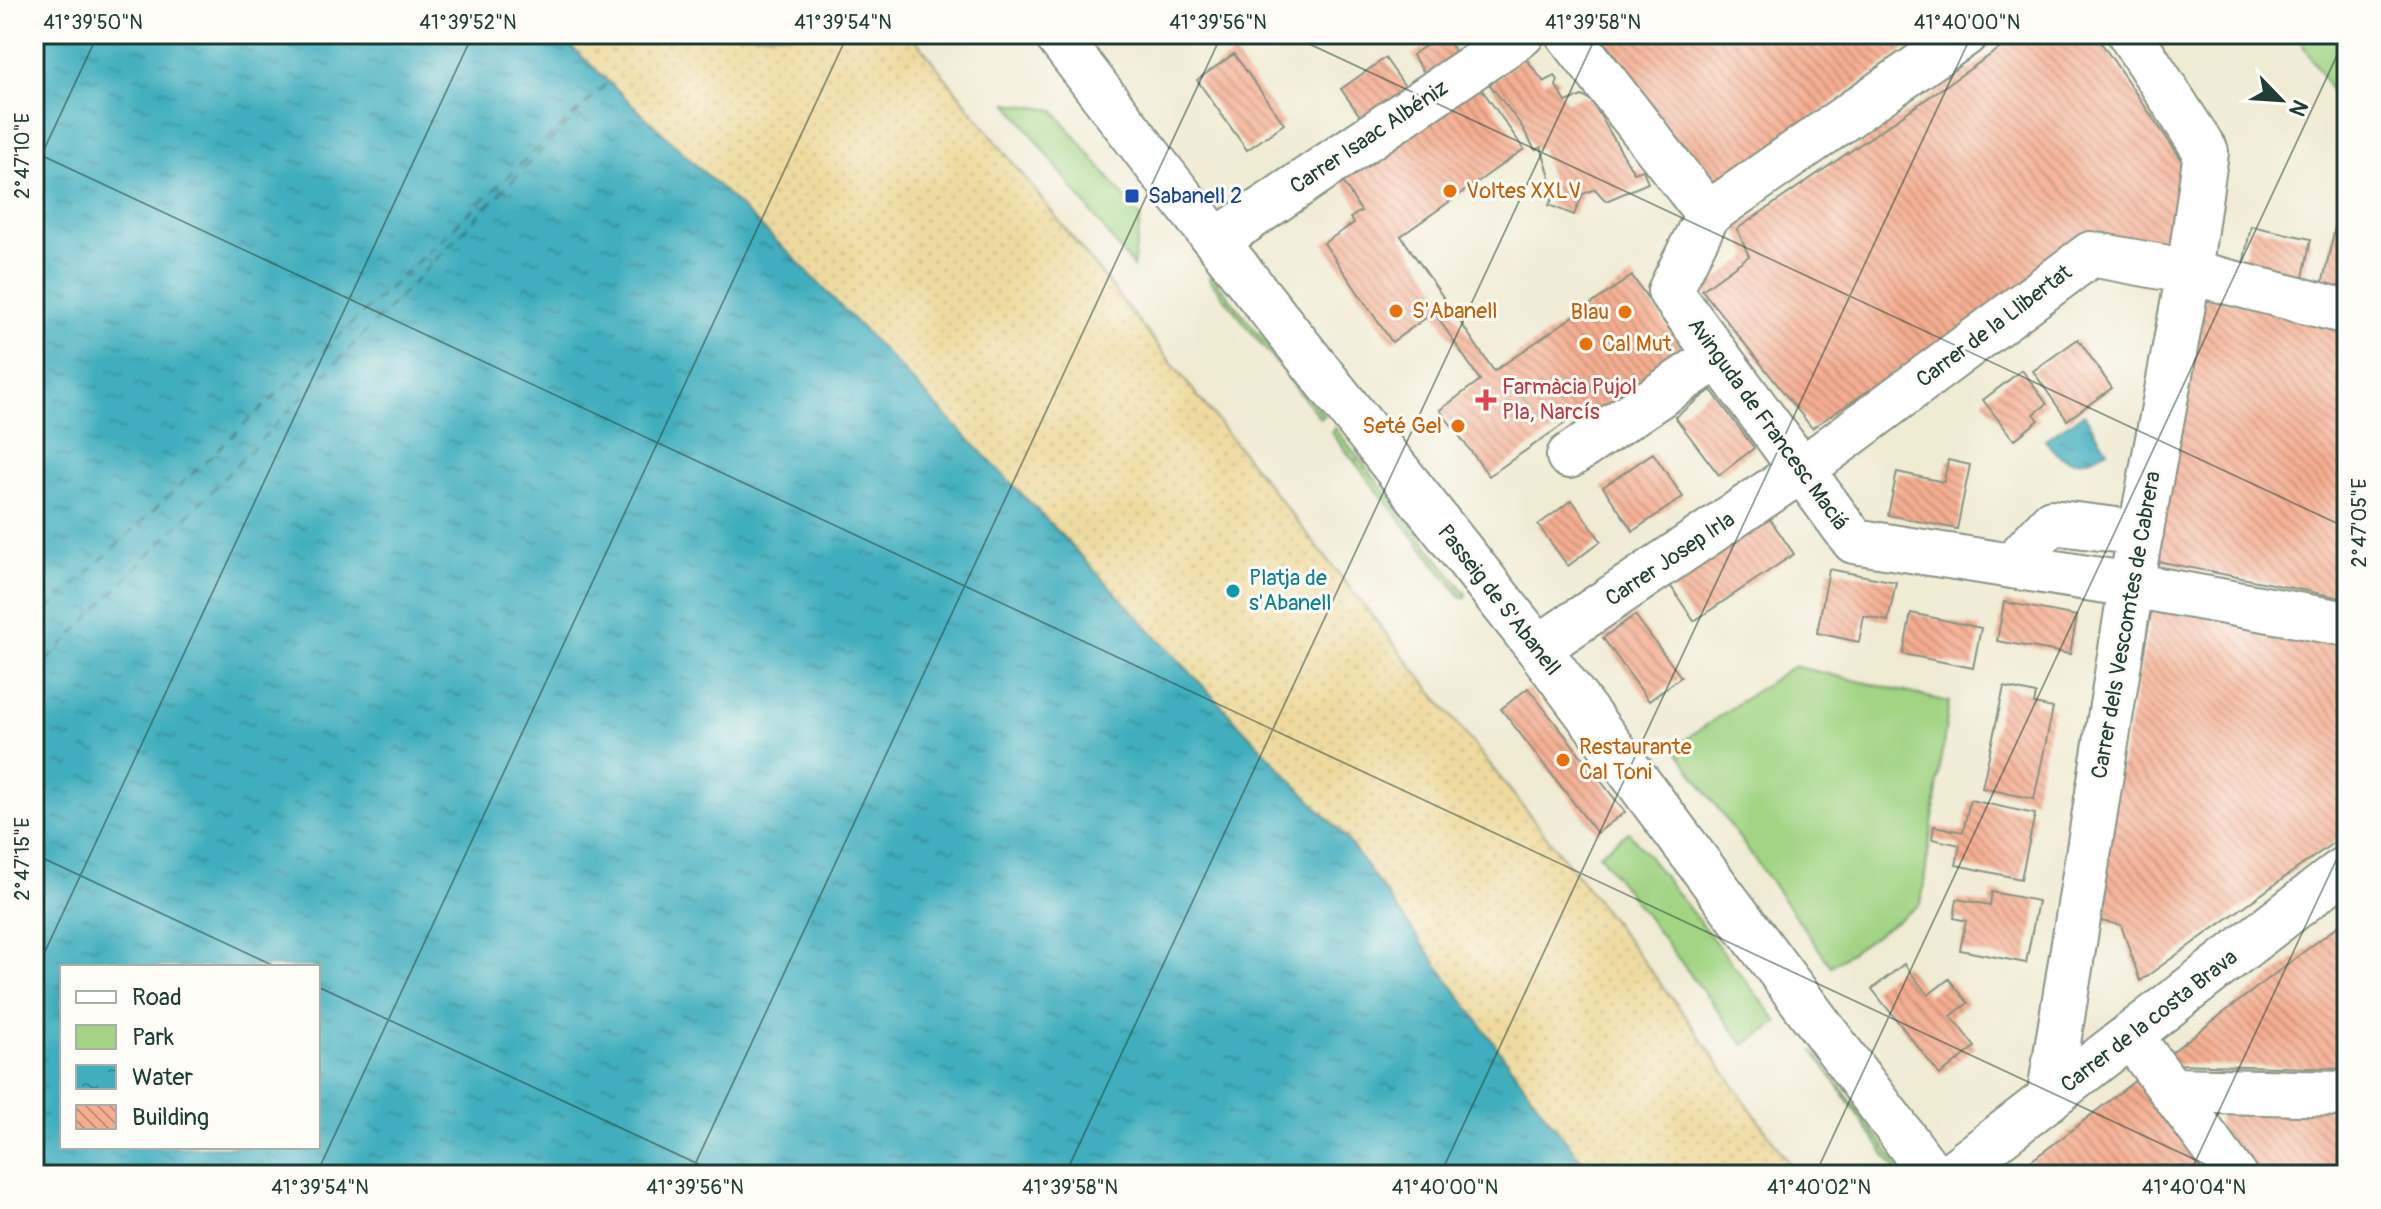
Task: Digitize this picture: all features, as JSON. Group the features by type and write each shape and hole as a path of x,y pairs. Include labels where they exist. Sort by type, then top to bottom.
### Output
{"street":[{"name":"Carrer Isaac Albéniz","path":"1216,241 1522,34"},
{"path":"1572,35 1708,214 1965,34"},
{"name":"Carrer dels Vescomtes de Cabrera","path":"2049,1099 2131,585 2189,272 2206,152 2130,34"},
{"name":"Passeig de S'Abanell","path":"1071,39 1216,241 1538,648 1932,1175"},
{"name":"Avinguda de Francesc Maciá","path":"1708,214 1670,291 1854,541 2131,585 2347,624"},
{"name":"Carrer de la Llibertat","path":"1803,469 2091,254 2189,272 2347,312"},
{"path":"1569,456 1718,356"},
{"name":"Carrer Josep Irla","path":"1538,648 1803,469"},
{"path":"2011,566 2043,528 2052,522 2141,533"},
{"name":"Carrer de la costa Brava","path":"1950,1175 2347,867"},
{"path":"2130,1035 2234,1175"},
{"path":"2171,1090 2347,1094"}],"green space":[{"path":"2296,34 2347,34 2347,116"},
{"path":"1008,103 1054,110 1141,218 1133,267"},
{"path":"1212,276 1324,415 1320,418 1210,280"},
{"path":"1335,428 1466,594 1466,598 1462,598 1331,432"},
{"path":"1793,666 1949,702 1921,904 1831,966 1674,747"},
{"path":"1629,832 1778,1022 1744,1045 1599,854"},
{"path":"1813,1050 1906,1175 1899,1175"}],"sand":[{"name":"Platja de s'Abanell","path":"558,34 911,34 1574,871 1684,1014 1797,1175 1594,1175 1548,1118 1345,837 1062,536 795,259"}],"water":[{"path":"34,34 558,34 795,259 1062,536 1345,837 1548,1118 1594,1175 34,1175"},
{"path":"2084,414 2107,450 2081,461 2065,459 2045,439"}],"building":[{"path":"1443,34 1461,60 1431,82 1412,55"},
{"path":"1599,34 1926,34 1711,191"},
{"path":"2021,34 2095,34 2186,166 2176,255 2096,239 1812,428 1702,290 1749,256 1737,229"},
{"path":"1234,54 1284,124 1247,150 1197,80"},
{"path":"1523,55 1544,82 1555,76 1558,80 1556,86 1566,102 1582,96 1591,100 1634,173 1643,170 1648,183 1606,201 1595,189 1583,194 1574,215 1549,205 1555,194 1541,147 1535,150 1521,125 1490,85"},
{"path":"1385,58 1409,92 1365,123 1341,89"},
{"path":"1475,80 1524,149 1401,236 1494,371 1632,276 1693,363 1611,419 1571,419 1489,476 1440,410 1480,380 1434,312 1392,342 1324,243 1354,223 1350,218 1361,211 1338,174"},
{"path":"2338,214 2347,216 2347,291 2322,285"},
{"path":"2251,226 2311,239 2302,282 2242,270"},
{"path":"2205,297 2343,325 2334,369 2347,371 2347,599 2152,560"},
{"path":"2078,339 2112,388 2067,420 2033,371"},
{"path":"2022,370 2047,404 2034,414 2039,420 2014,440 1983,400"},
{"path":"1711,390 1754,448 1719,475 1675,417"},
{"path":"1653,453 1683,497 1633,531 1603,487"},
{"path":"1948,460 1970,465 1957,529 1888,515 1897,472 1944,482"},
{"path":"1572,500 1601,541 1568,566 1538,525"},
{"path":"1765,512 1794,554 1694,621 1666,579"},
{"path":"1829,569 1896,582 1888,621 1864,616 1859,642 1817,633"},
{"path":"2004,602 2077,616 2070,654 1997,641"},
{"path":"2152,608 2347,645 2347,833 2140,981 2121,925 2091,919"},
{"path":"1911,613 1981,628 1973,668 1903,654"},
{"path":"1635,615 1681,677 1649,701 1603,638"},
{"path":"2004,687 2036,694 2034,704 2053,708 2034,799 1982,788"},
{"name":"Restaurante Cal Toni","path":"1528,688 1625,812 1597,833 1501,709"},
{"path":"1970,800 2035,814 2021,879 1956,865 1960,845 1932,839 1934,826 1963,832"},
{"path":"1992,892 2038,901 2026,963 1960,950 1966,921 1954,918 1957,899 1990,905"},
{"path":"2347,919 2347,1069 2175,1064 2168,1055"},
{"path":"1904,964 1928,995 1949,979 1968,1003 1951,1016 1975,1047 1940,1075 1872,989"},
{"path":"2141,1076 2211,1175 2012,1175 2063,1137"},
{"path":"2227,1098 2347,1102 2347,1175 2252,1175 2217,1124"}],"ferry route":[{"path":"34,623 608,82 34,674"}],"place":[{"name":"Voltes XXLV","path":"1450,191"},
{"name":"Sabanell 2","path":"1132,196"},
{"name":"S'Abanell","path":"1396,311"},
{"name":"Blau","path":"1625,312"},
{"name":"Cal Mut","path":"1586,344"},
{"name":"Farmàcia Pujol Pla, Narcís","path":"1486,400"},
{"name":"Seté Gel","path":"1458,426"},
{"name":"Platja de s'Abanell","path":"1233,591"},
{"name":"Restaurante Cal Toni","path":"1563,760"}]}
